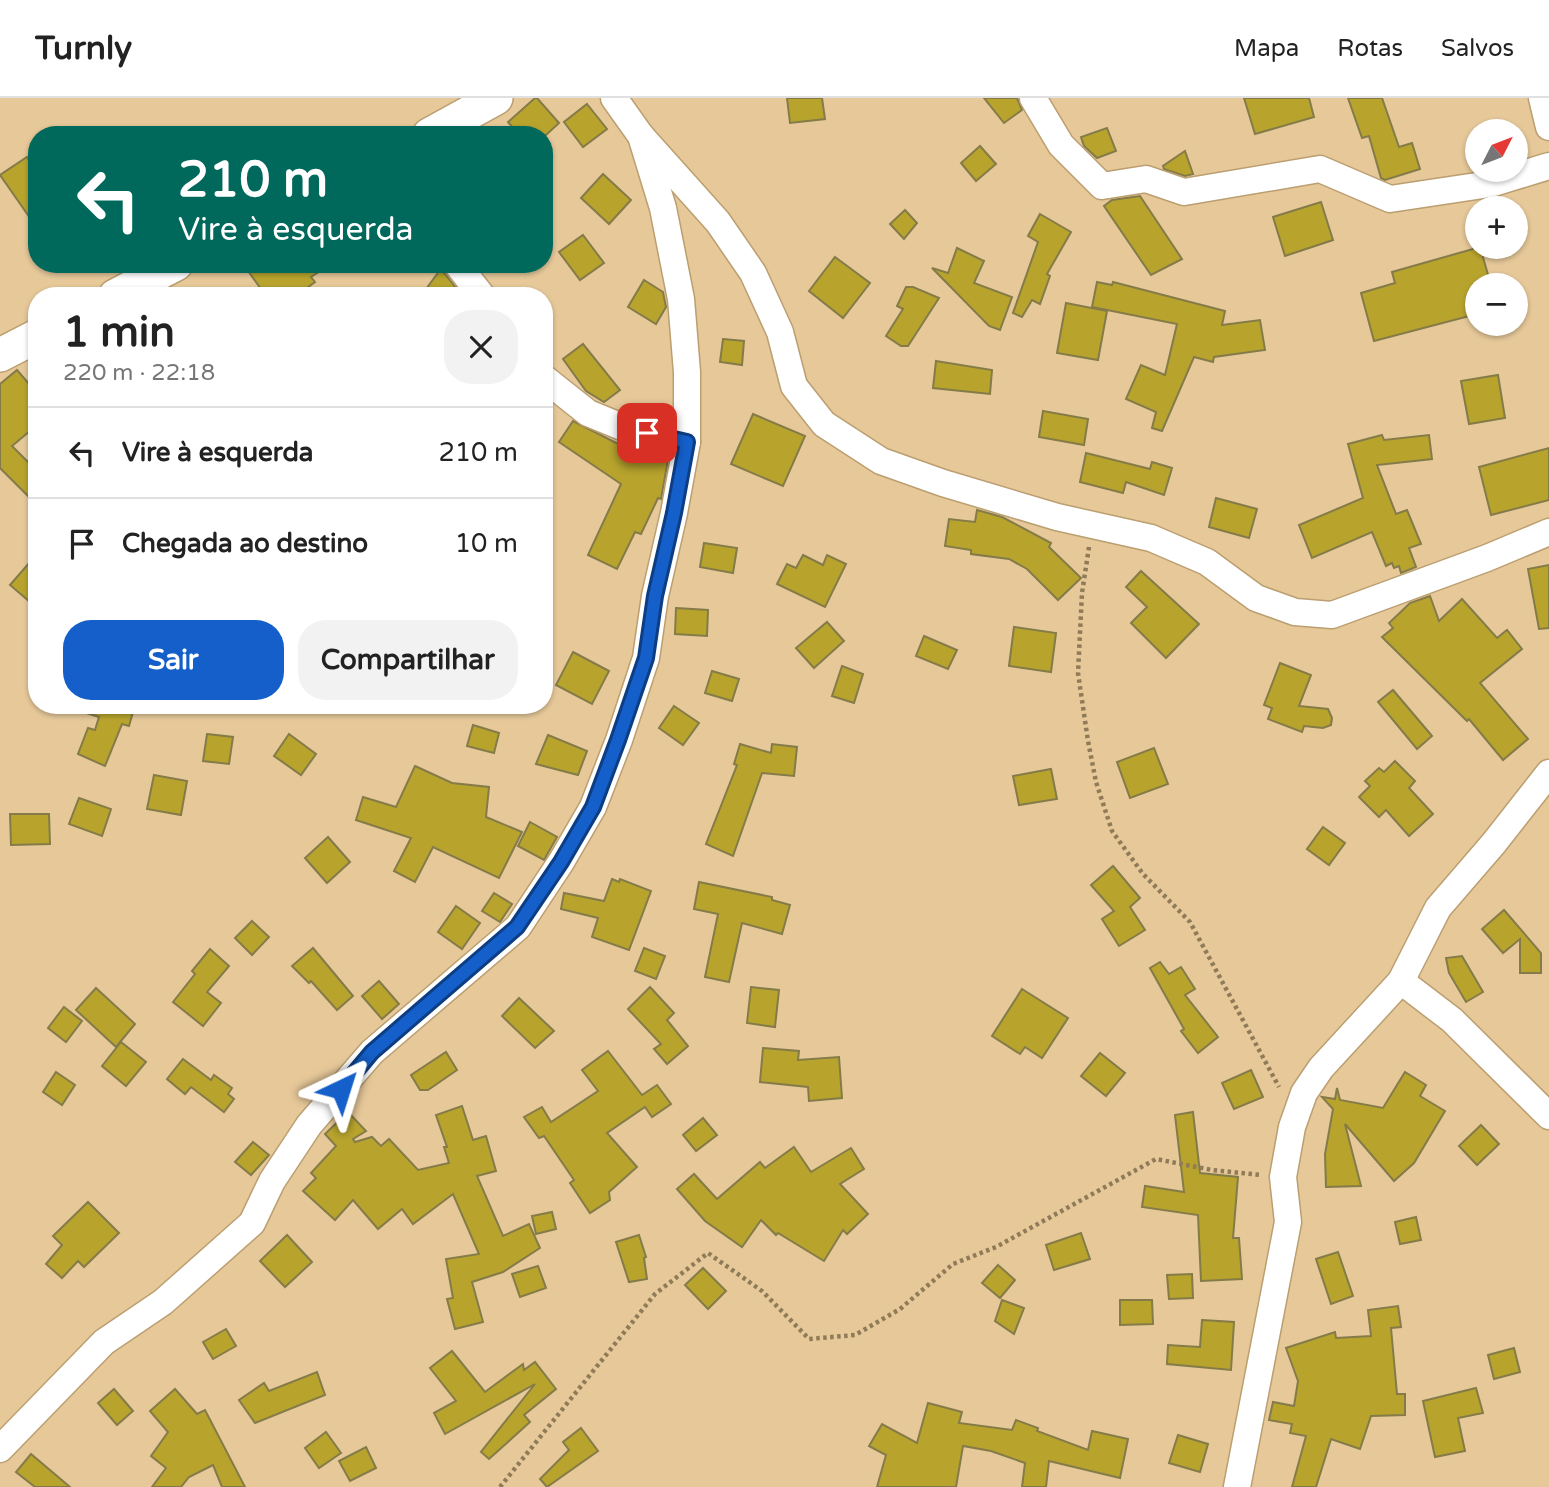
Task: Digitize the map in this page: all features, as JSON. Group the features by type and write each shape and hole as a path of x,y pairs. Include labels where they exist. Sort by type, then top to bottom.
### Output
{"street":[{"path":"445,126 496,98"},
{"path":"614,98 641,136 718,222 753,273 780,332 794,386 824,424 881,461 973,492 1096,526 1151,538 1207,562 1256,598 1295,612 1332,615 1487,558 1549,531"},
{"path":"1033,98 1061,145 1102,186 1146,179 1184,192 1320,169 1390,199 1490,184 1549,166"},
{"path":"1542,98 1549,127"},
{"path":"0,1449 104,1342 163,1302 252,1223 272,1181 309,1125 372,1052 517,927 561,862 593,807 646,658 655,596 687,442 687,372 681,299 663,208 641,136"},
{"path":"132,287 159,273"},
{"path":"464,273 475,287"},
{"path":"0,355 28,341"},
{"path":"553,385 588,413 627,429 687,442"},
{"path":"1237,1487 1289,1222 1283,1177 1292,1127 1304,1093 1321,1068 1401,981 1438,908 1549,773"},
{"path":"1401,981 1452,1020 1549,1116"}],"path":[{"path":"1096,526 1089,545 1082,593 1078,673 1087,741 1096,782 1112,831 1143,874 1190,922 1289,1104 1292,1127"},
{"path":"500,1487 655,1294 708,1253 762,1291 809,1339 855,1335 900,1308 953,1264 996,1247 1156,1159 1212,1170 1283,1177"}],"building":[{"path":"537,98 559,123 553,129 553,126 511,126 508,122"},
{"path":"787,98 822,98 825,119 790,123"},
{"path":"984,98 1017,98 1022,110 1004,123"},
{"path":"1244,98 1309,98 1314,117 1255,134"},
{"path":"1348,98 1382,98 1399,147 1412,143 1420,169 1385,180 1381,178 1369,136 1362,138"},
{"path":"587,104 607,129 583,147 564,122"},
{"path":"1107,128 1116,151 1097,158 1084,146 1081,137"},
{"path":"980,146 996,164 976,181 961,163"},
{"path":"1185,151 1193,174 1185,176 1164,169 1163,166"},
{"path":"27,157 28,215 0,175"},
{"path":"603,174 631,200 609,224 581,198"},
{"path":"1140,196 1182,259 1151,275 1104,206 1112,200"},
{"path":"1321,202 1333,240 1285,256 1273,217"},
{"path":"905,210 917,223 904,239 890,224"},
{"path":"1040,214 1071,232 1047,274 1050,276 1040,304 1032,300 1022,317 1013,313 1038,242 1028,236"},
{"path":"583,235 604,263 580,280 559,252"},
{"path":"957,248 984,261 974,283 1012,297 1000,330 989,326 932,268 948,273"},
{"path":"1465,251 1465,259 1483,259 1488,273 1465,273 1465,317 1374,341 1361,293 1395,283 1392,272"},
{"path":"835,257 870,283 843,318 809,291"},
{"path":"249,273 317,273 311,277 315,282 308,287 260,287"},
{"path":"438,273 444,273 455,287 428,287"},
{"path":"644,280 663,292 666,307 656,324 628,307"},
{"path":"1097,282 1112,285 1113,282 1225,311 1222,325 1260,320 1265,350 1214,357 1213,362 1194,357 1162,431 1152,428 1156,412 1126,399 1141,365 1165,375 1177,324 1092,307"},
{"path":"906,287 913,287 939,298 908,346 901,346 886,336 903,309 897,306"},
{"path":"1066,303 1107,311 1098,360 1057,353"},
{"path":"723,339 744,341 742,365 720,362"},
{"path":"583,344 620,390 604,402 586,391 563,359"},
{"path":"936,361 992,370 990,394 933,388"},
{"path":"17,370 28,383 28,433 12,446 28,462 28,496 0,468 0,384"},
{"path":"1498,375 1505,418 1469,424 1461,381"},
{"path":"1043,411 1088,419 1084,445 1039,437"},
{"path":"753,414 805,436 783,486 731,464"},
{"path":"573,421 628,449 629,446 669,454 661,499 658,498 641,534 635,532 617,569 588,555 621,484 559,442"},
{"path":"1382,435 1384,440 1429,435 1432,459 1377,465 1396,514 1407,510 1421,544 1409,548 1416,567 1401,573 1399,566 1394,568 1392,563 1386,566 1372,532 1312,558 1299,525 1363,498 1348,444"},
{"path":"1549,448 1549,500 1491,515 1479,467"},
{"path":"1086,453 1150,469 1152,462 1172,468 1164,495 1126,482 1123,493 1080,482"},
{"path":"1216,498 1257,509 1249,538 1209,527"},
{"path":"977,510 1002,517 1051,543 1049,547 1081,578 1058,600 1027,569 1009,559 971,554 971,550 945,546 949,519 975,522"},
{"path":"704,543 737,548 733,573 700,567"},
{"path":"803,555 823,565 827,555 846,564 825,607 777,584 787,564 796,568"},
{"path":"28,564 28,600 10,585"},
{"path":"1549,565 1549,628 1539,629 1528,569"},
{"path":"1141,571 1199,624 1166,658 1131,623 1147,607 1126,587"},
{"path":"1430,596 1439,621 1462,599 1497,638 1507,630 1522,649 1480,683 1528,739 1503,760 1469,719 1467,721 1382,637 1393,628 1389,623 1410,603"},
{"path":"676,608 708,610 707,636 675,634"},
{"path":"827,622 844,641 814,668 796,648"},
{"path":"1014,627 1056,633 1051,672 1009,666"},
{"path":"924,636 957,650 948,669 916,656"},
{"path":"573,652 609,671 592,704 556,685"},
{"path":"1280,663 1311,675 1299,706 1328,709 1332,718 1331,725 1323,728 1304,726 1302,732 1268,719 1272,708 1264,705"},
{"path":"842,666 863,674 854,703 832,696"},
{"path":"712,671 739,679 732,701 705,693"},
{"path":"1393,690 1432,736 1417,749 1378,702"},
{"path":"674,706 699,723 683,745 659,728"},
{"path":"90,714 132,714 129,726 122,724 105,766 78,754 88,728 95,730 99,717"},
{"path":"473,725 499,733 494,753 467,746"},
{"path":"207,734 233,737 229,764 203,761"},
{"path":"289,734 316,754 301,775 274,756"},
{"path":"548,735 587,751 578,775 536,764"},
{"path":"740,744 771,753 772,744 797,747 794,776 762,773 733,856 706,844 737,765 734,764"},
{"path":"1154,748 1168,784 1130,798 1117,762"},
{"path":"1395,761 1415,781 1409,788 1433,814 1409,836 1386,810 1379,817 1359,797 1370,786 1365,781 1379,768 1384,772"},
{"path":"415,766 452,783 489,787 486,817 522,832 499,878 433,847 415,882 394,871 411,838 356,820 363,797 396,807"},
{"path":"1051,769 1057,799 1019,805 1013,776"},
{"path":"154,775 187,781 181,815 147,809"},
{"path":"79,798 111,809 102,836 69,824"},
{"path":"10,814 49,814 50,844 11,845"},
{"path":"530,822 557,837 544,860 518,846"},
{"path":"1323,827 1345,843 1329,865 1307,849"},
{"path":"328,837 350,862 327,883 305,858"},
{"path":"1113,866 1140,898 1130,907 1145,930 1119,946 1102,919 1114,911 1091,885"},
{"path":"612,879 619,882 620,879 651,891 629,950 592,937 598,918 561,909 564,893 604,901"},
{"path":"699,882 772,897 772,900 790,905 782,934 742,923 729,982 705,977 718,914 694,909"},
{"path":"494,893 512,904 500,922 482,911"},
{"path":"456,906 480,923 462,949 438,932"},
{"path":"1504,910 1541,953 1541,973 1520,973 1520,939 1503,953 1482,929"},
{"path":"252,921 269,937 252,955 235,938"},
{"path":"313,948 353,996 337,1010 311,981 309,983 292,966"},
{"path":"644,948 665,956 656,979 635,971"},
{"path":"210,949 229,966 207,992 221,1003 203,1026 173,1002 195,974 192,971"},
{"path":"1462,956 1483,992 1466,1002 1449,973 1446,958"},
{"path":"1160,962 1169,974 1181,967 1195,989 1185,995 1218,1037 1198,1053 1181,1031 1184,1029 1150,968"},
{"path":"379,981 399,1004 382,1019 362,996"},
{"path":"650,987 674,1013 667,1020 688,1046 667,1064 654,1049 661,1044 628,1009"},
{"path":"751,987 779,990 775,1027 747,1023"},
{"path":"96,988 135,1024 116,1047 76,1010"},
{"path":"1022,989 1068,1018 1042,1058 1025,1047 1020,1054 992,1036"},
{"path":"519,998 554,1031 535,1048 502,1016"},
{"path":"64,1007 82,1021 66,1042 48,1028"},
{"path":"121,1042 146,1062 126,1086 102,1066"},
{"path":"763,1048 799,1051 798,1060 839,1057 842,1098 809,1101 808,1087 760,1082"},
{"path":"608,1051 642,1095 657,1085 671,1104 652,1117 645,1107 607,1133 637,1167 609,1192 610,1200 590,1213 570,1183 574,1180 544,1136 539,1138 524,1117 542,1107 551,1122 598,1091 582,1070"},
{"path":"446,1052 457,1070 428,1090 420,1090 411,1075"},
{"path":"1100,1053 1125,1073 1106,1096 1081,1076"},
{"path":"183,1059 211,1080 214,1075 232,1088 228,1094 234,1099 224,1112 191,1087 185,1094 167,1079"},
{"path":"1251,1070 1263,1097 1234,1109 1222,1083"},
{"path":"56,1072 75,1085 62,1105 43,1092"},
{"path":"1405,1072 1426,1085 1420,1096 1445,1111 1414,1163 1394,1181 1345,1124 1361,1186 1326,1187 1325,1154 1333,1109 1322,1097 1335,1099 1337,1088 1340,1100 1383,1108"},
{"path":"462,1106 473,1140 486,1136 496,1171 477,1176 503,1236 529,1224 540,1248 503,1272 472,1282 483,1322 455,1329 447,1299 453,1298 446,1259 479,1254 453,1194 413,1224 402,1209 378,1229 353,1200 335,1220 303,1191 316,1178 311,1173 336,1146 325,1134 348,1112 366,1131 353,1139 355,1142 372,1137 381,1146 389,1139 418,1170 449,1163 444,1147 447,1147 436,1115"},
{"path":"1193,1112 1200,1173 1238,1177 1233,1238 1239,1238 1242,1279 1201,1281 1198,1215 1142,1207 1145,1186 1184,1192 1175,1115"},
{"path":"703,1118 717,1135 696,1151 683,1135"},
{"path":"1481,1125 1499,1144 1477,1165 1459,1146"},
{"path":"253,1142 269,1155 251,1175 235,1162"},
{"path":"794,1147 811,1172 851,1148 864,1169 840,1184 868,1214 847,1234 843,1230 824,1261 778,1233 776,1235 761,1220 742,1247 705,1221 677,1189 694,1174 717,1199 760,1162 765,1168"},
{"path":"88,1202 119,1233 84,1267 78,1261 62,1278 46,1264 62,1245 53,1236"},
{"path":"552,1212 556,1229 536,1234 532,1216"},
{"path":"1416,1217 1421,1240 1400,1244 1395,1222"},
{"path":"1081,1233 1090,1259 1054,1270 1046,1245"},
{"path":"287,1235 312,1262 285,1287 260,1261"},
{"path":"639,1235 646,1257 647,1279 629,1282 616,1242"},
{"path":"1338,1252 1353,1296 1331,1304 1316,1259"},
{"path":"998,1265 1015,1280 1000,1298 982,1283"},
{"path":"538,1266 546,1288 520,1297 512,1274"},
{"path":"703,1268 726,1291 708,1309 685,1285"},
{"path":"1192,1274 1193,1298 1169,1299 1167,1275"},
{"path":"1002,1300 1024,1308 1014,1334 995,1321"},
{"path":"1120,1300 1152,1300 1153,1324 1120,1325"},
{"path":"1398,1306 1401,1327 1391,1328 1397,1394 1405,1394 1405,1415 1371,1416 1360,1449 1331,1439 1316,1487 1292,1487 1306,1436 1290,1433 1292,1424 1269,1420 1273,1402 1294,1406 1298,1381 1286,1348 1335,1332 1336,1338 1371,1336 1368,1310"},
{"path":"1202,1320 1234,1322 1231,1370 1167,1364 1168,1345 1200,1347"},
{"path":"226,1329 236,1346 213,1359 203,1342"},
{"path":"1514,1348 1520,1372 1494,1379 1488,1355"},
{"path":"452,1351 485,1392 523,1364 524,1370 535,1362 556,1389 524,1415 530,1422 489,1459 481,1452 535,1384 445,1434 434,1413 456,1401 430,1368"},
{"path":"317,1372 325,1395 255,1423 239,1400 264,1383 269,1391"},
{"path":"1476,1388 1483,1413 1458,1418 1465,1451 1435,1457 1423,1401"},
{"path":"114,1389 133,1411 117,1425 98,1403"},
{"path":"175,1389 197,1414 205,1410 245,1487 222,1487 213,1465 189,1477 181,1487 152,1487 166,1468 151,1456 168,1432 150,1411"},
{"path":"928,1403 962,1412 959,1423 1012,1430 1016,1420 1088,1450 1092,1431 1128,1439 1120,1478 1049,1461 1046,1487 1022,1487 1025,1463 991,1451 963,1446 956,1487 877,1487 886,1455 869,1446 882,1424 917,1443"},
{"path":"581,1428 598,1451 547,1487 540,1479 569,1450 563,1442"},
{"path":"326,1432 341,1453 319,1468 305,1448"},
{"path":"1178,1435 1208,1444 1200,1472 1169,1463"},
{"path":"366,1447 376,1468 350,1481 339,1461"},
{"path":"31,1454 70,1487 35,1487 16,1472"}],"route":[{"path":"341,1089 372,1052 517,927 561,862 593,807 646,658 655,596 687,442 647,433"}]}
